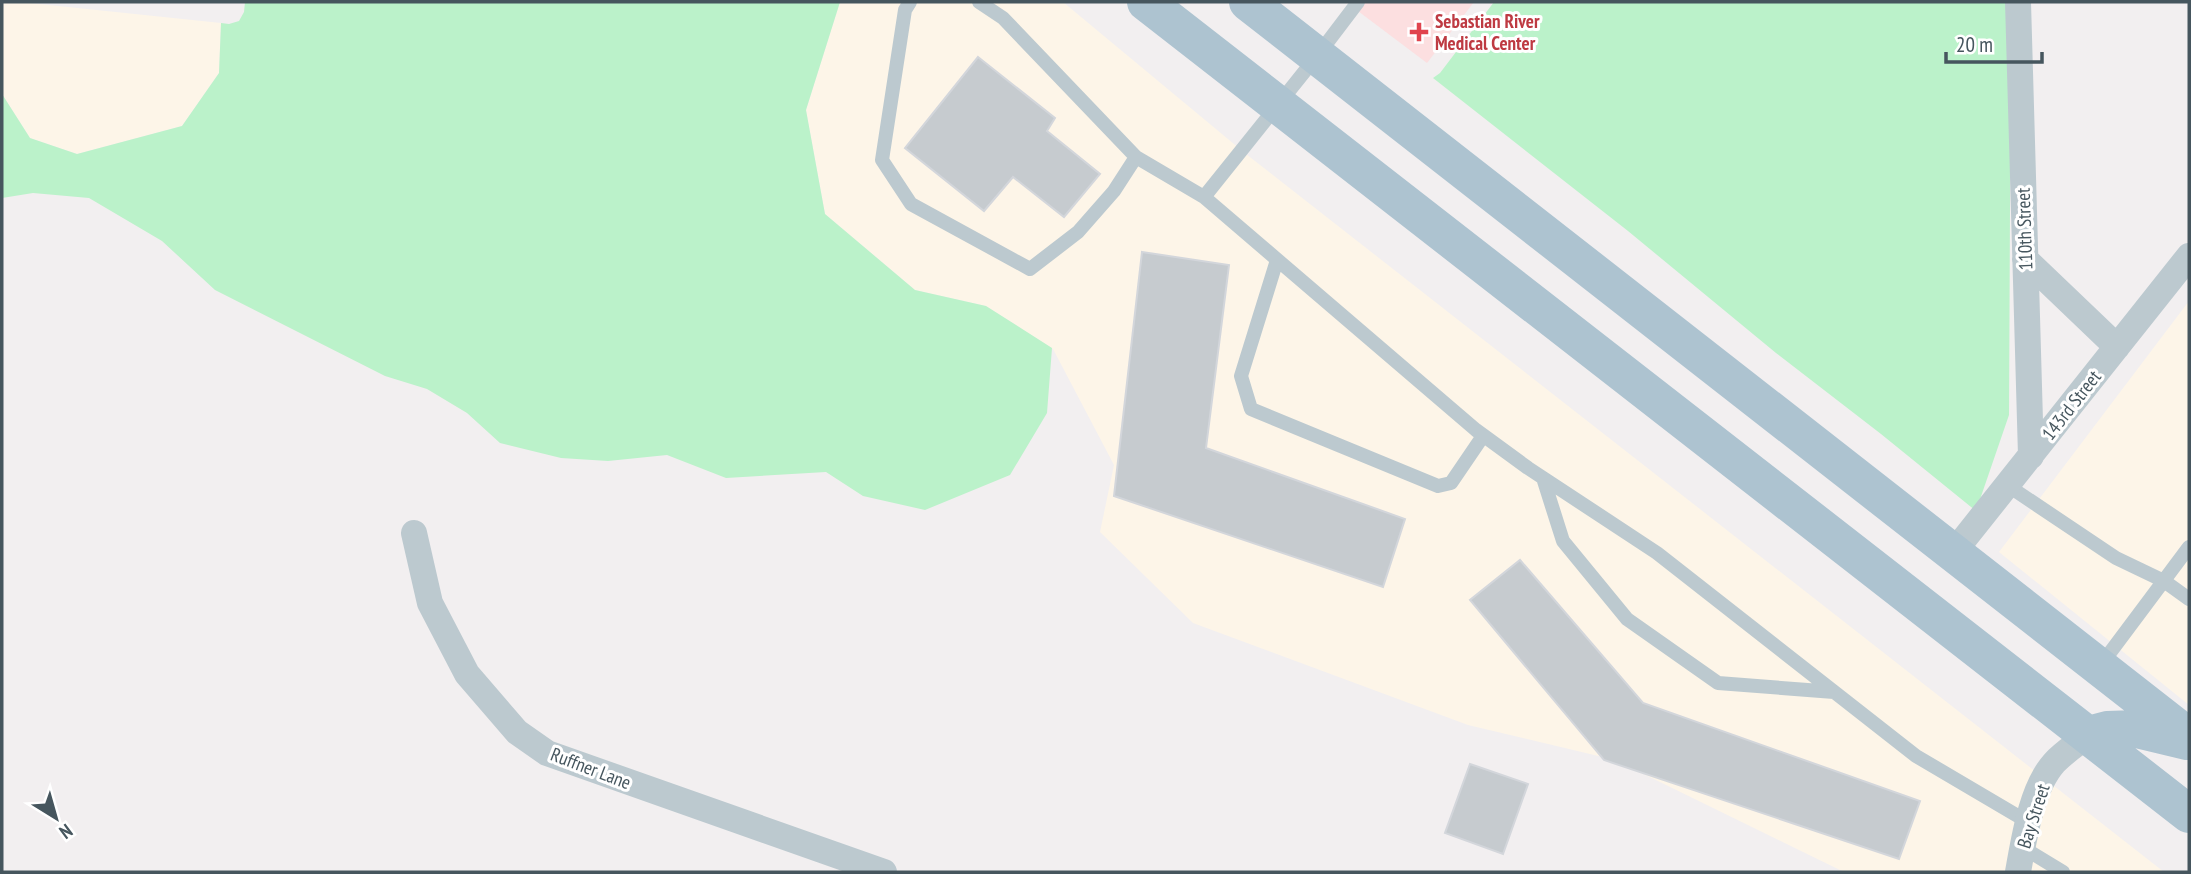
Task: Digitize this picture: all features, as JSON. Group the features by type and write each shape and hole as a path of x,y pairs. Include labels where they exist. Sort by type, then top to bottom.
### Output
{"main road":[{"path":"1146,2 2189,814"},
{"path":"1248,2 2189,739"},
{"path":"2088,735 2107,730 2137,729 2189,739"}],"street":[{"name":"110th Street","path":"2018,2 2031,456"},
{"name":"143rd Street","path":"1953,553 2189,256"},
{"path":"2025,258 2117,347"},
{"name":"Ruffner Lane","path":"414,533 430,603 467,674 517,732 547,753 884,872"},
{"name":"Bay Street","path":"2023,847 2039,789 2053,764 2088,735"}],"lane":[{"path":"910,2 905,10 882,160 911,204 1030,269 1078,232 1114,191 1136,156"},
{"path":"979,2 1003,18 1136,156 1203,198 1483,436 1657,553 1916,756 2023,847 2063,872"},
{"path":"1203,198 1358,2"},
{"path":"1277,260 1241,376 1251,409 1438,486 1451,483 1483,436"},
{"path":"1543,478 1563,541 1627,619 1718,683 1835,692"},
{"path":"2007,485 2116,558 2164,581 2189,599"},
{"path":"2100,667 2189,547"}],"shaded area":[{"path":"2,2 221,23 219,73 182,126 77,154 30,138 2,94"},
{"path":"840,2 1063,2 1246,154 2164,872 1844,872 1615,760 1468,725 1193,623 1100,532 1114,465 1053,349 986,306 915,290 825,214 806,110"},
{"name":"Sebastian River Medical Center","path":"1346,2 1474,2 1427,63"},
{"path":"2189,301 2189,705 1999,552"}],"green space":[{"path":"245,2 840,2 806,110 825,214 915,290 986,306 1052,348 1047,413 1010,475 925,510 863,496 826,472 726,478 667,455 608,461 561,458 500,443 467,413 427,389 385,376 215,290 162,241 89,198 33,193 2,198 2,94 30,138 77,154 182,126 219,73 221,23 239,21"},
{"path":"1494,2 2011,2 2009,415 1976,511 1433,78 1440,73"}],"building":[{"path":"978,57 1055,118 1047,131 1100,174 1064,217 1013,177 984,211 905,148"},
{"path":"1142,252 1229,265 1206,448 1405,519 1383,587 1114,496"},
{"path":"1520,560 1643,703 1920,801 1899,859 1604,760 1470,600"},
{"path":"1470,764 1528,784 1503,854 1445,833"}],"place":[{"name":"Sebastian River Medical Center","path":"1419,32"}]}
